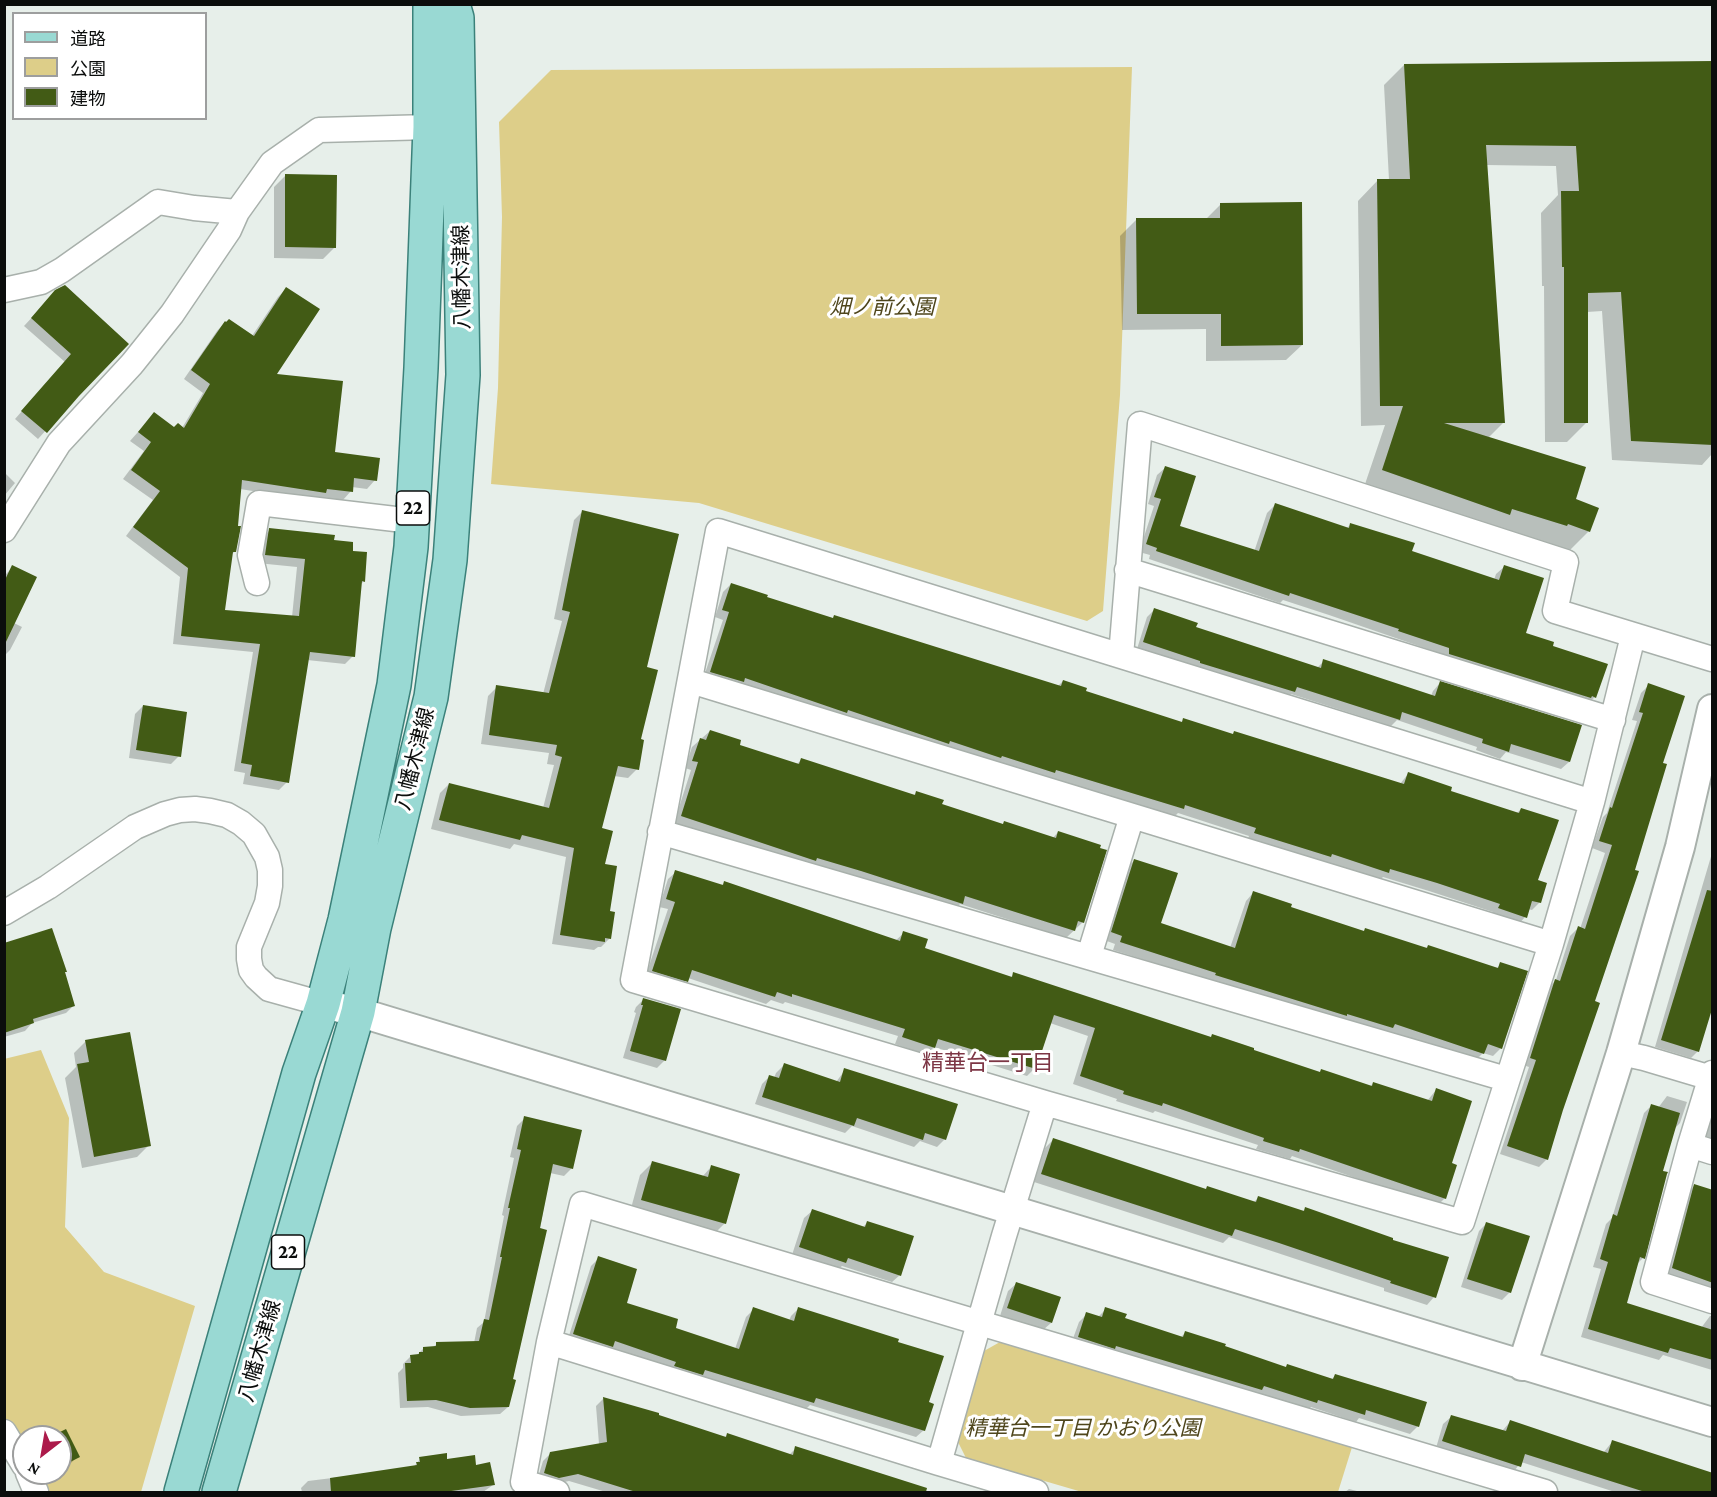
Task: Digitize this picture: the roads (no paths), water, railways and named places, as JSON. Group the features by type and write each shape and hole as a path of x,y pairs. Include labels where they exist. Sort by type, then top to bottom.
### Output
{"main road":[{"name":"八幡木津線","path":"181,1492 299,1072 323,1004 345,920 394,685 412,521 422,368 430,128 430,4"},
{"name":"八幡木津線","path":"219,1492 358,1012 374,928 430,697 450,560 463,375 457,18 453,4"}],"street":[{"path":"4,530 59,443 132,364 172,314 229,230 237,212 272,163 319,130 430,128"},
{"path":"4,290 41,282 62,270 158,202 237,212"},
{"path":"1121,656 1140,424 1566,561 1555,611 1713,659"},
{"path":"257,583 250,555 259,503 412,521"},
{"path":"1592,802 718,531 633,980 1045,1103 1462,1222 1551,944 1592,802 1633,636"},
{"path":"1128,570 1613,720"},
{"path":"691,681 1551,944"},
{"path":"1522,1366 1621,1053 1680,847 1713,710"},
{"path":"4,913 48,887 135,827 180,810 195,809 226,815 241,823 254,834 267,857 270,886 267,903 249,947 249,959 251,970 269,989 358,1012 1713,1422"},
{"path":"1089,956 1132,816"},
{"path":"660,832 1506,1079"},
{"path":"1621,1053 1712,1075 1701,1148 1653,1282 1713,1301"},
{"path":"939,1463 1045,1103"},
{"path":"557,1492 523,1482 549,1342 582,1203 1545,1492"},
{"path":"549,1342 1036,1492"},
{"path":"4,1432 12,1445"}],"district":[{"name":"精華台一丁目","path":"988,1063"}],"park label":[{"name":"畑ノ前公園","path":"882,308"},
{"name":"精華台一丁目 かおり公園","path":"1083,1429"}]}
